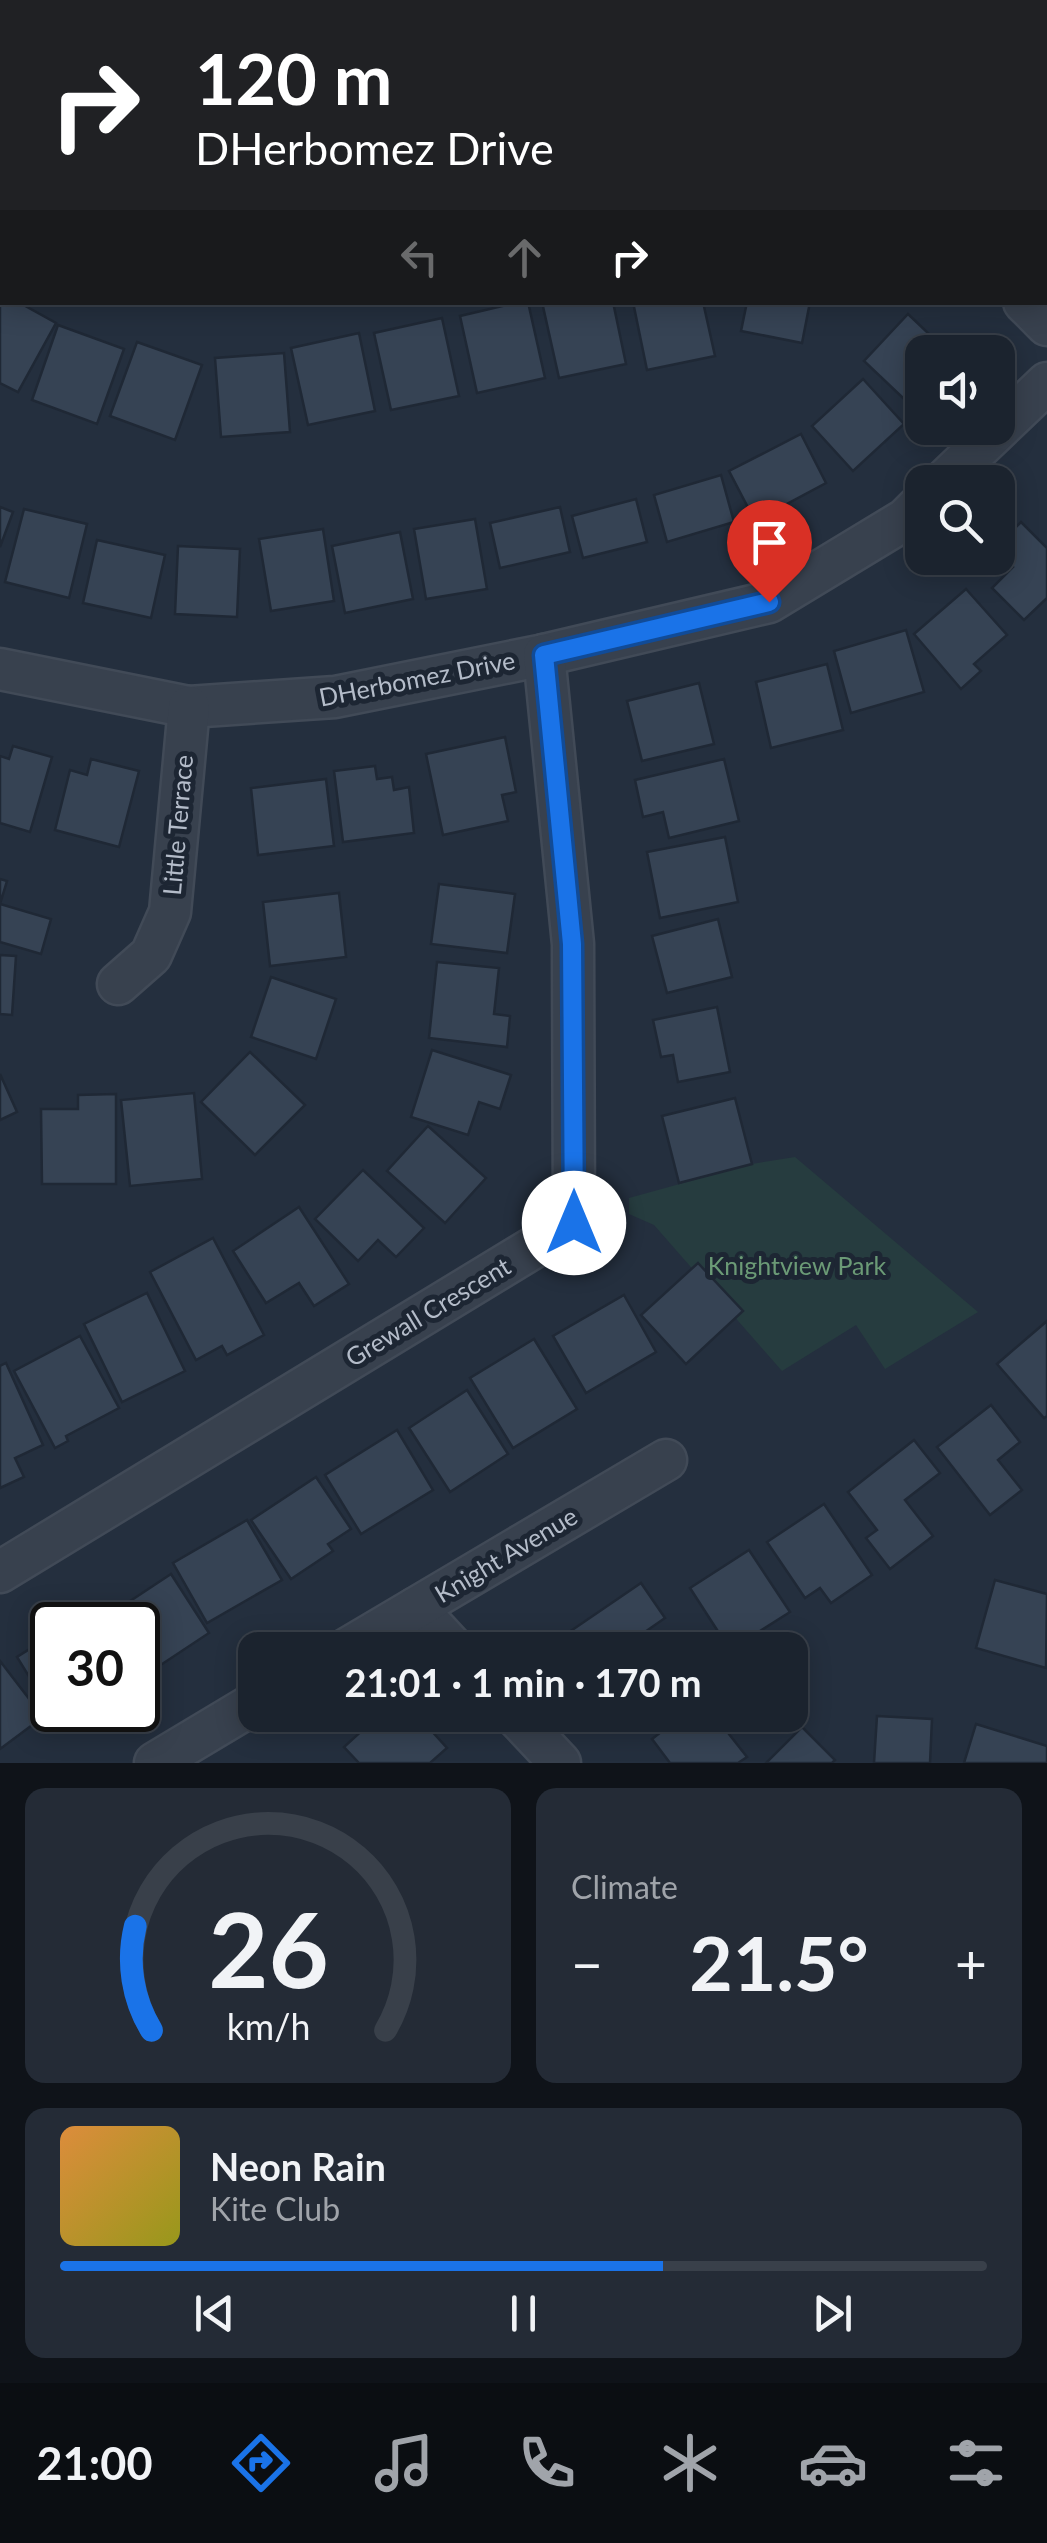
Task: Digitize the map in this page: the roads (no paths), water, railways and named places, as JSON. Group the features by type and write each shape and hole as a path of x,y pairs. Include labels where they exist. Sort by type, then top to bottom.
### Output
{"street":[{"path":"1027,305 1047,325"},
{"path":"962,465 1047,383"},
{"name":"DHerbomez Drive","path":"0,669 189,707 335,698 544,655 769,602 905,520"},
{"name":"Grewall Crescent","path":"0,1572 574,1223 572,944 544,655"},
{"name":"Little Terrace","path":"118,984 150,955 170,912 189,707"},
{"name":"Knight Avenue","path":"375,1632 666,1460"},
{"path":"416,1608 438,1632"},
{"path":"155,1763 238,1714"},
{"path":"531,1732 560,1763"}],"park label":[{"name":"Knightview Park","path":"797,1266"}]}
